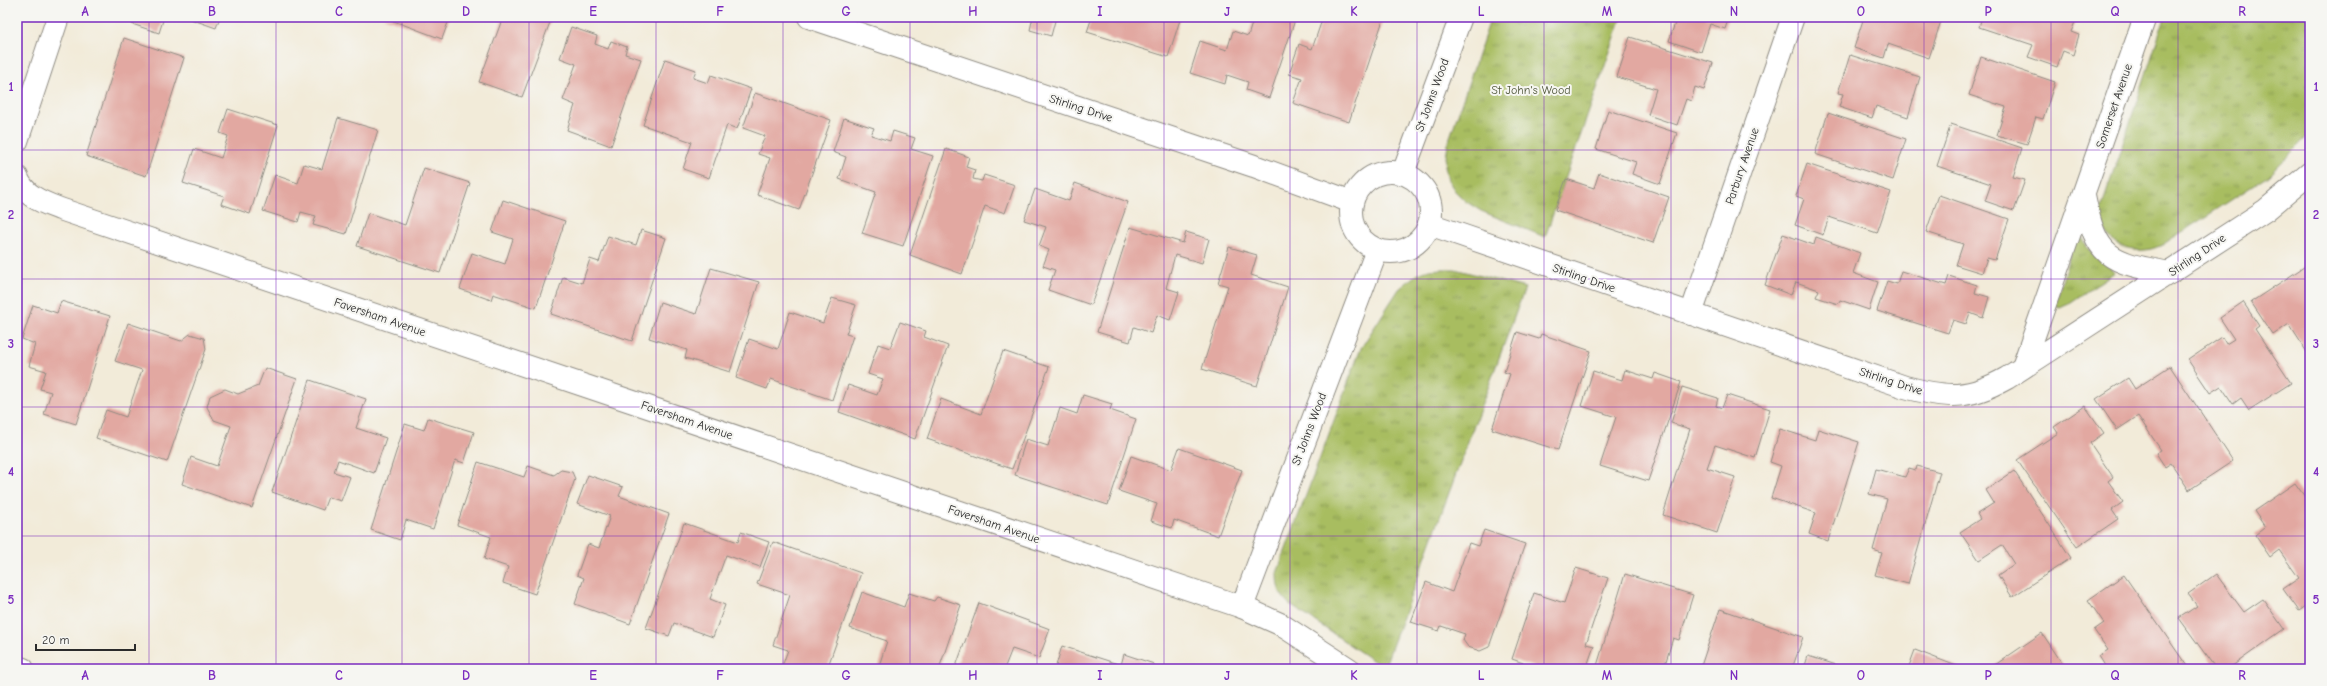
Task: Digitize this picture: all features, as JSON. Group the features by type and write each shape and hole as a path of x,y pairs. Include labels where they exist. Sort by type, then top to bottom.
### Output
{"street":[{"path":"17,141 58,17"},
{"name":"Stirling Drive","path":"809,17 1247,163 1352,202"},
{"name":"St Johns Wood","path":"1403,173 1461,17"},
{"name":"Parbury Avenue","path":"1691,314 1793,17"},
{"name":"Somerset Avenue","path":"2023,367 2145,17"},
{"path":"1390,172 1403,173 1419,184 1429,199 1432,212 1424,236 1414,245 1390,253 1377,250 1366,244 1358,236 1351,214 1352,202 1357,190 1366,180 1377,174 1390,172"},
{"name":"Stirling Drive","path":"1429,224 1905,387 1945,396 1980,391 1997,384 2266,210 2310,173"},
{"name":"Faversham Avenue","path":"18,181 32,197 60,209 1242,607 1280,624 1349,669"},
{"path":"2084,195 2092,233 2106,252 2133,266 2170,273"},
{"name":"St Johns Wood","path":"1242,607 1377,250"},
{"path":"17,667 23,669"}],"green space":[{"name":"St John's Wood","path":"1491,17 1622,17 1545,237 1481,211 1465,201 1455,191 1448,180 1445,166 1448,143"},
{"path":"2165,17 2310,17 2310,134 2268,176 2162,245 2151,249 2130,249 2113,241 2102,223 2100,212"},
{"path":"2078,227 2089,251 2115,272 2071,302 2060,307 2055,305"},
{"path":"1455,269 1525,288 1384,668 1289,604 1279,590 1277,573 1361,348 1399,289 1417,274 1429,270"}],"building":[{"path":"135,17 164,17 159,33 132,24"},
{"path":"185,17 220,17 216,28"},
{"path":"383,17 450,17 442,39"},
{"path":"503,17 552,17 522,97 479,82"},
{"path":"1033,17 1056,17 1051,36 1030,30"},
{"path":"1092,17 1181,17 1168,57 1087,32"},
{"path":"1254,17 1296,17 1269,98 1246,90 1248,82 1227,75 1225,84 1190,73 1200,41 1227,50 1233,31 1248,36"},
{"path":"1323,17 1384,17 1349,122 1293,103 1302,78 1289,74 1299,44 1312,49"},
{"path":"1677,17 1729,17 1725,29 1710,24 1701,52 1669,41"},
{"path":"1864,17 1930,17 1941,21 1929,58 1888,44 1884,58 1854,48"},
{"path":"1982,17 2077,17 2071,32 2079,35 2073,55 2063,51 2057,67 2028,57 2033,45 1979,27"},
{"path":"571,27 597,36 595,44 608,49 611,41 627,47 625,54 641,59 611,146 567,130 575,105 563,100 576,64 560,58"},
{"path":"1630,37 1713,63 1704,90 1695,87 1691,101 1686,99 1677,125 1648,115 1656,89 1617,77"},
{"path":"124,38 184,58 146,176 86,156"},
{"path":"1850,55 1920,77 1908,117 1876,106 1872,118 1839,107 1843,94 1838,93"},
{"path":"1981,57 2055,82 2043,119 2036,117 2027,144 1997,135 2006,107 1969,95"},
{"path":"665,59 696,70 693,78 708,83 711,75 751,89 737,129 727,125 709,178 683,169 692,142 643,125"},
{"path":"755,93 831,120 799,210 757,195 770,158 758,154 765,136 743,128"},
{"path":"228,109 278,125 250,214 221,204 224,196 183,183 194,149 221,158 228,136 220,133"},
{"path":"1608,110 1677,133 1660,184 1632,174 1636,162 1596,149"},
{"path":"1828,113 1906,139 1893,180 1815,154"},
{"path":"338,118 378,130 346,234 313,225 316,216 301,212 298,222 263,211 275,175 298,183 304,164 322,169"},
{"path":"844,118 874,128 871,135 890,141 893,131 915,138 911,149 933,156 903,246 862,233 876,192 839,179 846,157 833,152"},
{"path":"1951,124 2022,148 2013,177 2025,180 2014,211 1985,201 1991,184 1937,166"},
{"path":"946,149 969,157 966,167 975,170 973,179 982,181 984,175 1015,185 1005,213 985,206 962,274 910,255"},
{"path":"1807,164 1891,192 1877,233 1829,217 1823,235 1795,225 1804,199 1796,196"},
{"path":"424,168 470,183 440,273 357,246 368,213 405,225"},
{"path":"1599,173 1669,197 1653,243 1555,210 1566,179 1594,188"},
{"path":"1075,183 1128,202 1091,305 1048,290 1055,270 1043,266 1049,250 1039,246 1046,227 1024,220 1035,189 1069,201"},
{"path":"1939,195 2009,219 1995,260 1987,258 1982,273 1956,265 1963,244 1926,232"},
{"path":"503,200 565,221 536,308 493,294 491,300 460,289 472,253 505,264 513,239 492,232"},
{"path":"1130,227 1183,243 1186,232 1209,239 1202,263 1175,255 1166,288 1179,292 1170,320 1157,315 1151,333 1134,327 1130,342 1097,332"},
{"path":"641,230 666,238 632,341 551,314 563,277 582,283 590,259 599,262 608,236 636,245"},
{"path":"1783,234 1814,245 1816,237 1860,253 1853,273 1878,282 1869,310 1840,300 1838,304 1816,297 1819,290 1796,282 1791,295 1765,285"},
{"path":"1229,247 1257,255 1251,275 1288,287 1257,386 1202,369 1228,286 1218,283"},
{"path":"2310,263 2310,357 2289,324 2273,335 2251,302"},
{"path":"711,268 759,282 730,372 685,358 687,350 649,338 660,302 696,314"},
{"path":"1901,271 1946,285 1949,276 1977,285 1975,293 1989,297 1983,318 1970,313 1966,324 1953,320 1948,333 1877,311 1887,281 1897,284"},
{"path":"832,298 856,305 846,334 853,336 832,400 771,379 767,389 736,378 749,339 778,349 790,312 823,323"},
{"path":"61,301 110,316 76,424 44,414 51,392 40,389 46,371 29,366 35,344 22,339 33,305 57,313"},
{"path":"2243,302 2259,326 2255,329 2291,383 2249,410 2241,398 2233,404 2221,386 2210,393 2188,360 2222,337 2226,344 2234,339 2220,318"},
{"path":"900,322 926,331 924,337 948,346 915,439 839,412 848,385 877,395 883,379 868,374 878,344 890,348"},
{"path":"128,323 181,341 190,334 204,338 206,349 167,462 96,438 106,410 126,417 142,370 115,361"},
{"path":"1517,332 1539,339 1541,334 1591,351 1558,450 1492,429 1510,374 1504,372"},
{"path":"1003,351 1049,367 1012,469 927,439 941,399 981,414"},
{"path":"2170,366 2233,461 2189,490 2171,463 2165,467 2156,453 2161,450 2138,416 2117,430 2096,399 2128,378 2135,389"},
{"path":"265,368 297,379 252,508 182,484 191,457 217,466 231,426 214,420 207,407 210,396 225,389 238,394 258,386"},
{"path":"1625,370 1653,379 1655,373 1681,382 1648,481 1600,466 1616,417 1582,406 1593,371 1622,380"},
{"path":"310,380 366,399 356,428 386,438 374,473 338,460 334,472 350,477 341,501 328,497 323,510 272,492"},
{"path":"1682,387 1718,398 1716,406 1722,408 1727,395 1770,409 1755,458 1715,445 1707,468 1735,477 1717,533 1663,515 1690,429 1671,423"},
{"path":"1083,395 1112,404 1110,410 1136,419 1108,505 1015,475 1026,439 1048,446 1060,408 1077,414"},
{"path":"2085,406 2104,433 2090,443 2113,477 2108,481 2123,502 2112,510 2118,519 2077,547 2017,460 2058,433 2054,427"},
{"path":"428,418 474,432 464,463 455,460 433,529 406,520 400,540 371,530 405,424 424,430"},
{"path":"1780,429 1815,440 1818,429 1859,442 1828,541 1809,534 1816,513 1771,498 1781,466 1770,462"},
{"path":"1179,448 1242,470 1218,536 1174,520 1172,528 1151,521 1157,504 1119,491 1131,456 1171,470"},
{"path":"478,462 524,477 528,466 554,475 561,470 572,472 575,479 535,594 503,583 508,567 484,559 491,537 457,525"},
{"path":"1917,466 1940,472 1908,584 1875,575 1882,553 1873,550 1887,499 1869,494 1876,469 1905,477 1909,468 1916,470"},
{"path":"2014,471 2071,558 2012,597 1998,575 2014,564 2002,545 1979,560 1960,532 1980,519 1977,514 1994,503 1986,490"},
{"path":"588,475 623,487 619,496 669,514 630,624 575,604 584,578 577,575 588,544 599,548 610,516 577,504"},
{"path":"2295,483 2310,504 2310,603 2299,611 2283,589 2299,578 2279,550 2270,557 2255,535 2265,527 2254,511"},
{"path":"684,523 738,542 741,532 769,542 760,567 726,555 710,599 725,605 713,637 674,623 669,636 646,628"},
{"path":"1484,530 1525,544 1489,647 1480,651 1468,647 1463,640 1465,634 1441,626 1439,631 1411,622 1426,582 1452,592 1469,543 1478,546"},
{"path":"773,542 861,573 827,669 781,669 788,650 773,645 790,595 757,584"},
{"path":"1576,568 1608,578 1586,644 1594,646 1586,669 1540,669 1512,659 1534,593 1564,603"},
{"path":"1625,574 1693,595 1679,640 1673,638 1664,668 1653,665 1652,669 1596,669"},
{"path":"2216,574 2244,612 2263,599 2284,629 2228,669 2216,669 2179,618 2197,606 2188,594"},
{"path":"2124,575 2189,669 2107,669 2099,656 2108,650 2094,630 2104,623 2088,600"},
{"path":"862,592 904,607 909,593 934,601 937,597 961,605 939,669 878,669 887,641 850,628"},
{"path":"979,603 1050,629 1039,658 1012,649 1004,669 955,669"},
{"path":"1720,609 1803,637 1792,669 1700,669"},
{"path":"2042,633 2066,669 1989,669"},
{"path":"1062,646 1121,665 1124,654 1154,664 1153,669 1055,669"},
{"path":"1915,650 1959,667 1958,669 1908,669"},
{"path":"1808,656 1849,669 1804,669"}]}
